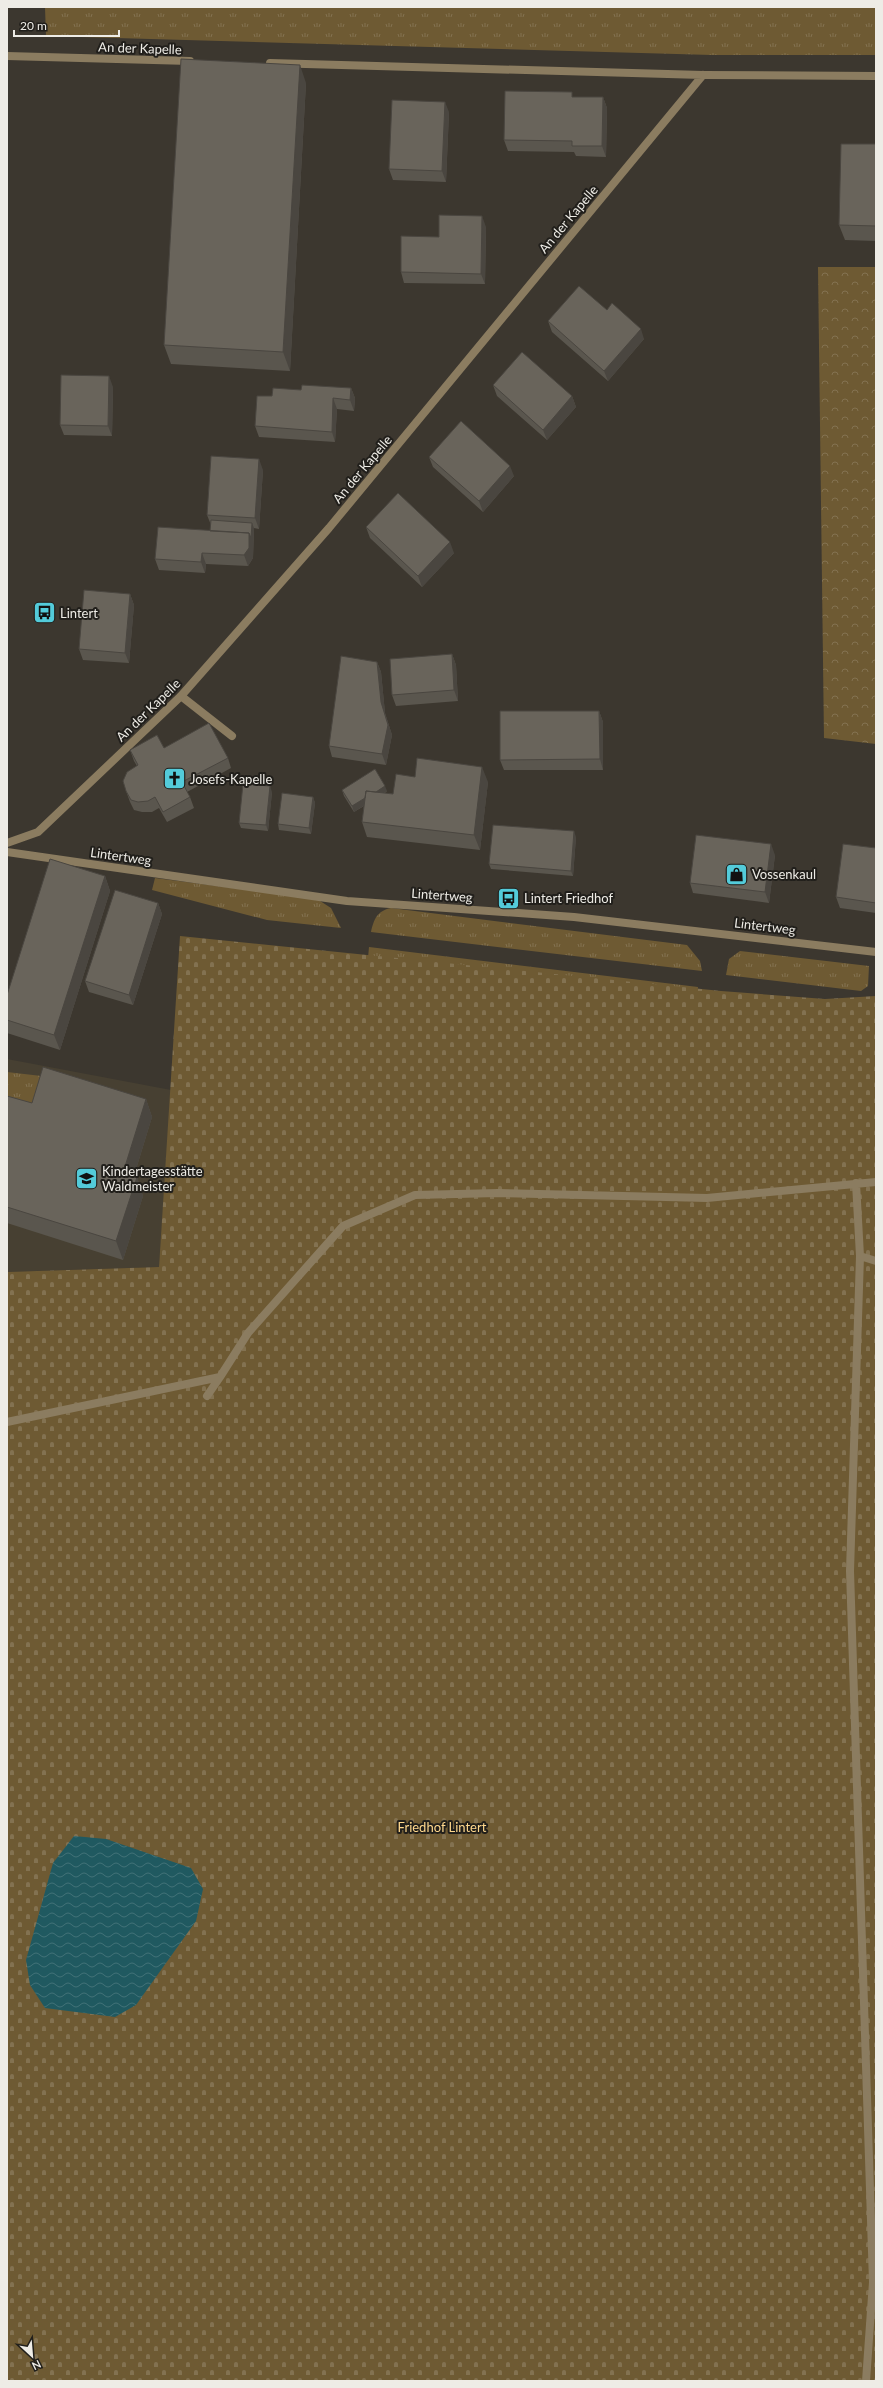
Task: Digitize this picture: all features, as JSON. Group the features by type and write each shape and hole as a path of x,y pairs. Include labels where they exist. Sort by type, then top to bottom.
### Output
{"street":[{"name":"An der Kapelle","path":"7,56 195,61"},
{"path":"258,63 703,75 876,76"},
{"name":"An der Kapelle","path":"7,843 38,832 180,696 329,528 703,75"},
{"path":"180,696 232,736"},
{"name":"Lintertweg","path":"7,852 348,901 574,917 876,952"},
{"path":"207,1396 248,1333 343,1226 415,1195 498,1193 707,1198 876,1182"},
{"path":"856,1183 860,1256 850,1570 873,2282 866,2381"},
{"path":"860,1256 876,1261"},
{"path":"7,1422 220,1377"}],"shaded area":[{"name":"Kindertagesstätte Waldmeister","path":"7,1059 171,1090 159,1267 7,1272"}],"green space":[{"path":"45,7 876,7 876,55 712,55 46,36"},
{"path":"818,267 876,267 876,744 824,738"},
{"path":"155,878 317,899 331,908 341,928 267,920 152,890"},
{"path":"391,908 687,945 700,961 702,971 371,932 373,923 379,913"},
{"name":"Friedhof Lintert","path":"180,936 721,991 825,999 876,996 876,2381 7,2381 7,1272 159,1267"},
{"path":"369,947 698,987 697,995 368,958"},
{"path":"740,951 869,966 868,986 861,991 726,975 729,959"},
{"path":"7,1072 50,1077 35,1116 7,1122"}],"water":[{"path":"74,1836 106,1839 191,1868 203,1889 196,1921 136,2005 115,2017 45,2008 30,1985 26,1960 53,1863"}],"building":[{"path":"181,59 300,65 283,352 164,345"},
{"path":"505,91 572,92 572,97 603,97 602,146 572,146 572,141 504,140"},
{"path":"392,100 445,102 442,171 389,169"},
{"path":"841,144 876,144 876,226 839,225"},
{"path":"439,215 482,216 481,274 401,272 401,236 439,237"},
{"path":"579,286 607,310 612,303 641,329 604,371 548,321"},
{"path":"522,352 572,396 543,430 493,385"},
{"path":"61,375 109,376 108,426 60,425"},
{"path":"302,385 351,388 350,400 333,398 332,432 255,426 257,396 272,396 273,388 301,390"},
{"path":"461,421 510,466 479,501 429,457"},
{"path":"211,456 259,459 255,518 207,515"},
{"path":"398,493 450,542 418,576 366,527"},
{"path":"211,520 252,523 251,538 249,533 210,531"},
{"path":"158,527 249,533 249,548 244,555 202,553 201,562 155,559"},
{"path":"84,590 130,594 125,653 79,649"},
{"path":"452,654 454,690 392,695 390,659"},
{"path":"341,656 377,662 381,702 388,725 382,754 329,746"},
{"path":"500,711 599,711 600,759 500,760"},
{"name":"Josefs-Kapelle","path":"209,723 228,758 182,782 190,797 163,812 155,797 148,801 138,802 131,800 123,781 127,772 138,765 130,750 157,735 164,748"},
{"path":"417,758 482,767 474,835 362,822 366,791 393,794 396,774 415,777"},
{"path":"375,769 385,786 376,792 366,791 365,798 352,806 342,790"},
{"path":"243,784 270,786 266,825 239,823"},
{"path":"282,793 313,797 309,828 278,824"},
{"path":"493,825 574,831 571,871 489,864"},
{"path":"696,835 771,844 765,892 690,883"},
{"path":"843,844 876,848 876,903 836,897"},
{"path":"50,859 105,876 54,1035 7,1020 7,995"},
{"path":"115,890 158,903 129,995 85,981"},
{"path":"43,1067 146,1099 123,1173 137,1177 116,1241 7,1207 7,1096 32,1103"}],"place":[{"name":"Lintert","path":"44,613"},
{"name":"Josefs-Kapelle","path":"174,779"},
{"name":"Vossenkaul","path":"737,874"},
{"name":"Lintert Friedhof","path":"508,898"},
{"name":"Kindertagesstätte Waldmeister","path":"86,1178"}]}
